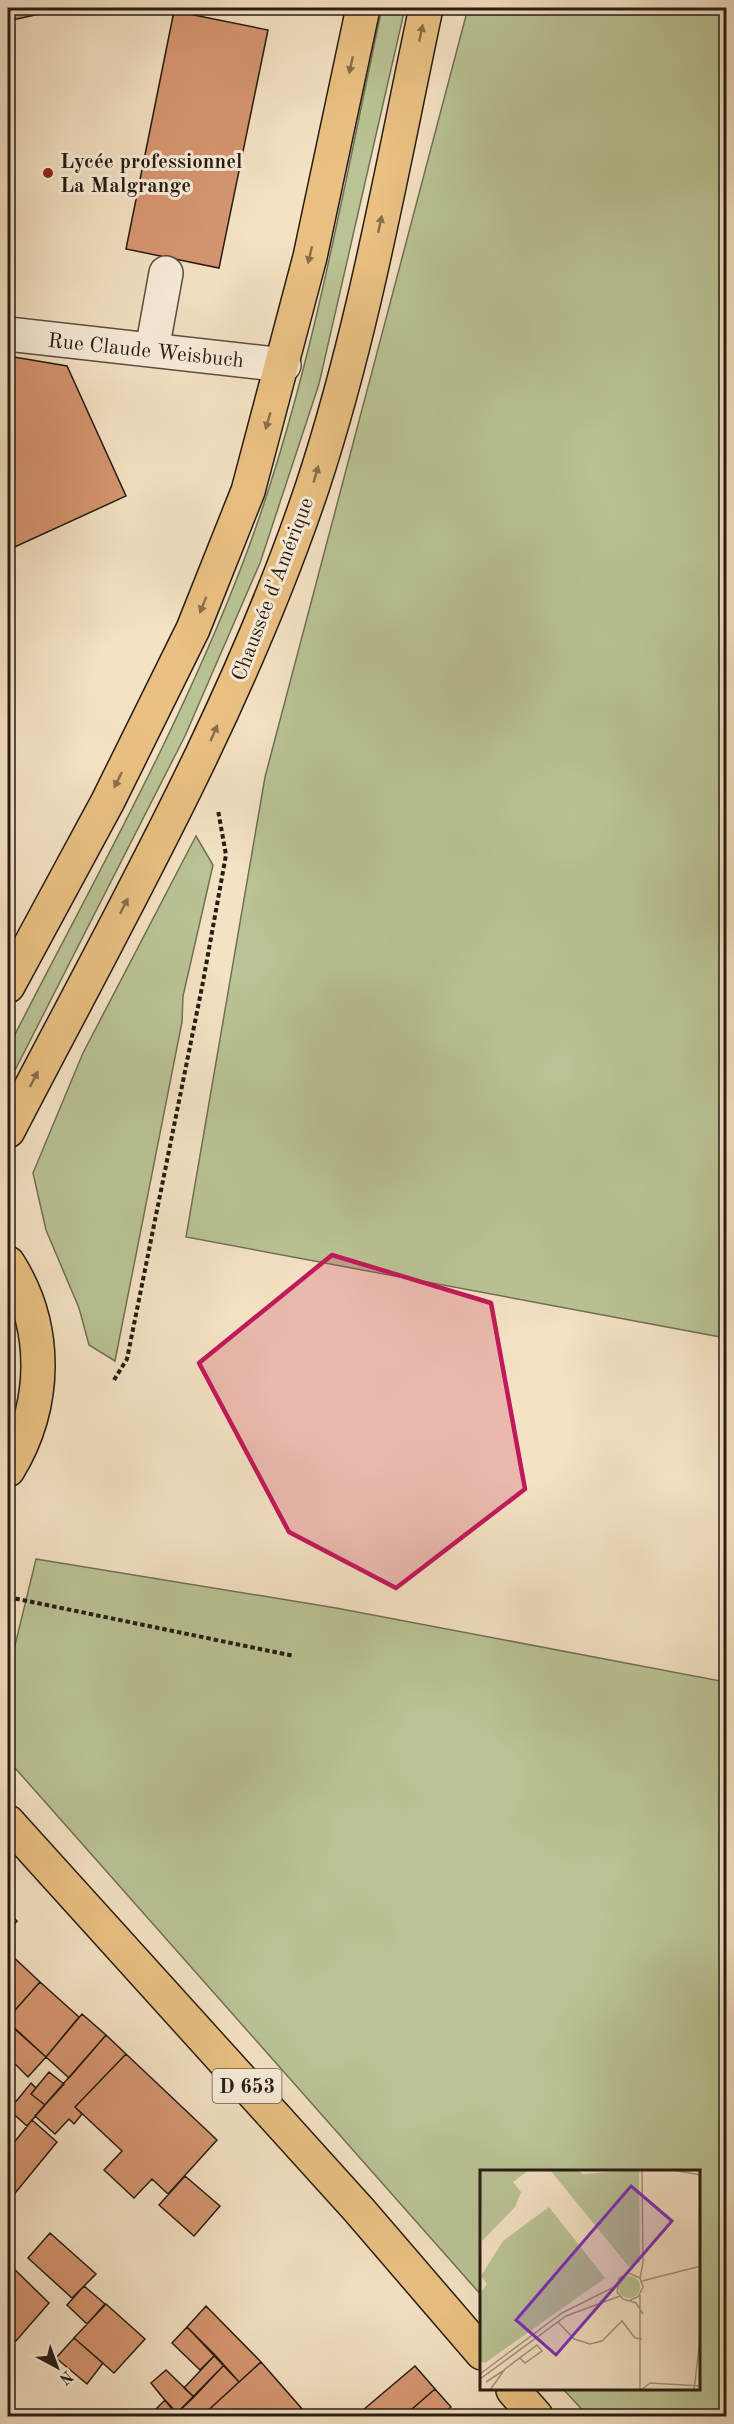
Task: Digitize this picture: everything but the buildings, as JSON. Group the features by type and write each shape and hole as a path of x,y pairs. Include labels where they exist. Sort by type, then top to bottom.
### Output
{"main road":[{"path":"8,986 108,801 193,629 248,491 284,365 310,257 363,8"},
{"name":"Chaussée d'Amérique","path":"8,1131 208,746 272,595 313,484 359,322 426,8"},
{"path":"8,1263 33,1316 39,1357 37,1398 20,1450 8,1470"},
{"name":"D 653","path":"8,1822 359,2210 480,2352"},
{"path":"514,2391 536,2416"}],"street":[{"path":"152,350 166,273"},
{"name":"Rue Claude Weisbuch","path":"8,334 284,365"}],"path":[{"path":"114,1380 127,1359 203,982 226,855 216,800"},
{"path":"8,1597 294,1656"}],"highlighted area":[{"path":"332,1255 491,1303 525,1489 396,1588 289,1532 199,1363"}],"green space":[{"path":"382,8 405,8 319,384 260,563 185,736 8,1084 8,1048 133,807 192,685 244,560 268,493 307,356"},
{"path":"468,8 726,8 726,1338 186,1237 265,777"},
{"path":"196,836 213,865 183,996 182,1022 115,1361 89,1345 79,1308 46,1230 33,1173 83,1053"},
{"path":"36,1559 336,1608 726,1682 726,2416 588,2416 565,2391 701,2391 701,2170 480,2170 480,2294 8,1760 8,1674"}],"place":[{"name":"Lycée professionnel La Malgrange","path":"48,173"}]}
